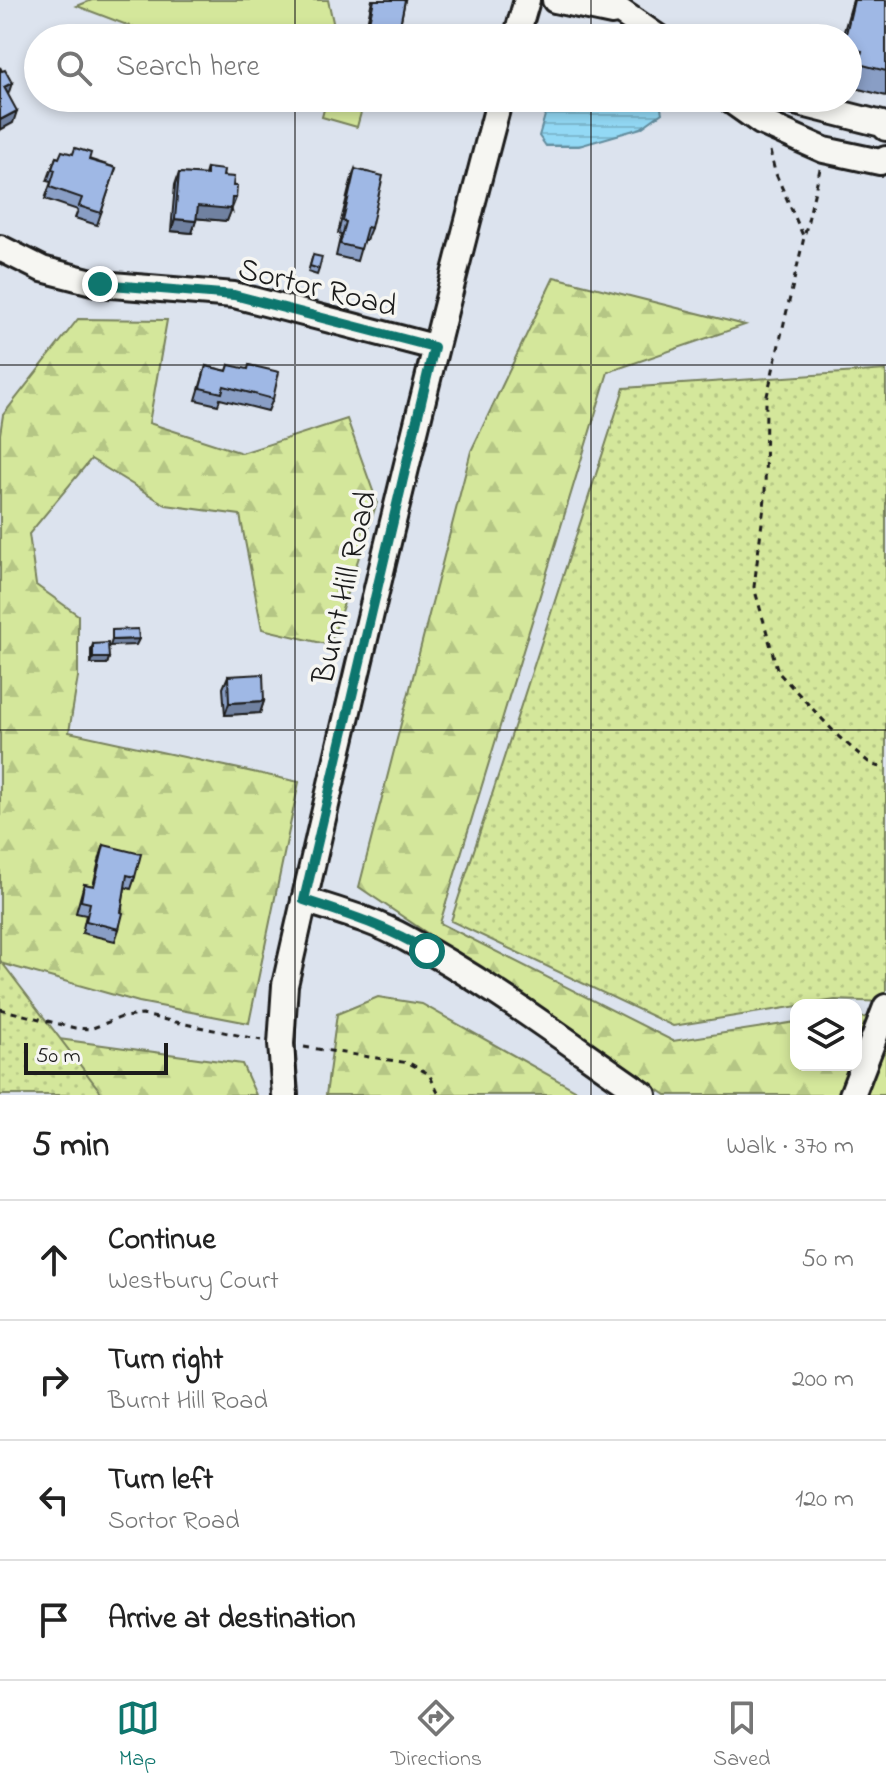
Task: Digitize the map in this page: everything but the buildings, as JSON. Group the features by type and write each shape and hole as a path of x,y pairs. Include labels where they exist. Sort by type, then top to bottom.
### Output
{"street":[{"path":"520,24 527,0"},
{"path":"555,0 622,15"},
{"path":"598,0 611,5 636,24"},
{"name":"Burnt Hill Road","path":"285,1095 281,1044 285,985 434,347 496,112"},
{"path":"748,112 772,128 824,150 880,162 886,159"},
{"path":"834,112 882,124 886,128"},
{"name":"Sortor Road","path":"0,248 42,269 100,284 234,295 434,347"},
{"path":"304,900 354,915 406,938 444,960 644,1095"},
{"path":"852,1095 886,1007"}],"path":[{"path":"772,128 770,147 775,172 805,240"},
{"path":"824,150 766,400 765,498 754,587 778,672 839,737 872,765 886,768"},
{"path":"0,1009 90,1029 122,1017 143,1015 281,1044 409,1063 429,1074 439,1095"}],"green space":[{"path":"92,0 328,0 333,22 124,24 77,6"},
{"path":"323,112 361,112 357,127 322,117"},
{"path":"554,277 745,325 608,372 440,923 673,1041 790,1023 790,1071 862,1071 862,1017 886,1018 886,1095 666,1095 359,887 471,451"},
{"path":"78,319 167,320 149,423 242,453 347,419 377,502 330,645 262,629 240,515 166,505 91,459 29,534 36,585 78,615 78,677 69,732 299,782 249,1023 139,1002 0,963 0,434 3,415"},
{"path":"886,370 886,1002 790,999 790,1007 673,1026 451,921 624,388"},
{"path":"0,960 103,1095 0,1095"},
{"path":"378,997 422,1004 584,1095 326,1095 337,1014"},
{"path":"0,1031 242,1064 256,1095 0,1095"}],"water":[{"path":"546,112 662,113 641,128 579,146 546,146 539,136"}],"route":[{"path":"100,284 234,295 434,347 304,900 354,915 427,951"}]}
